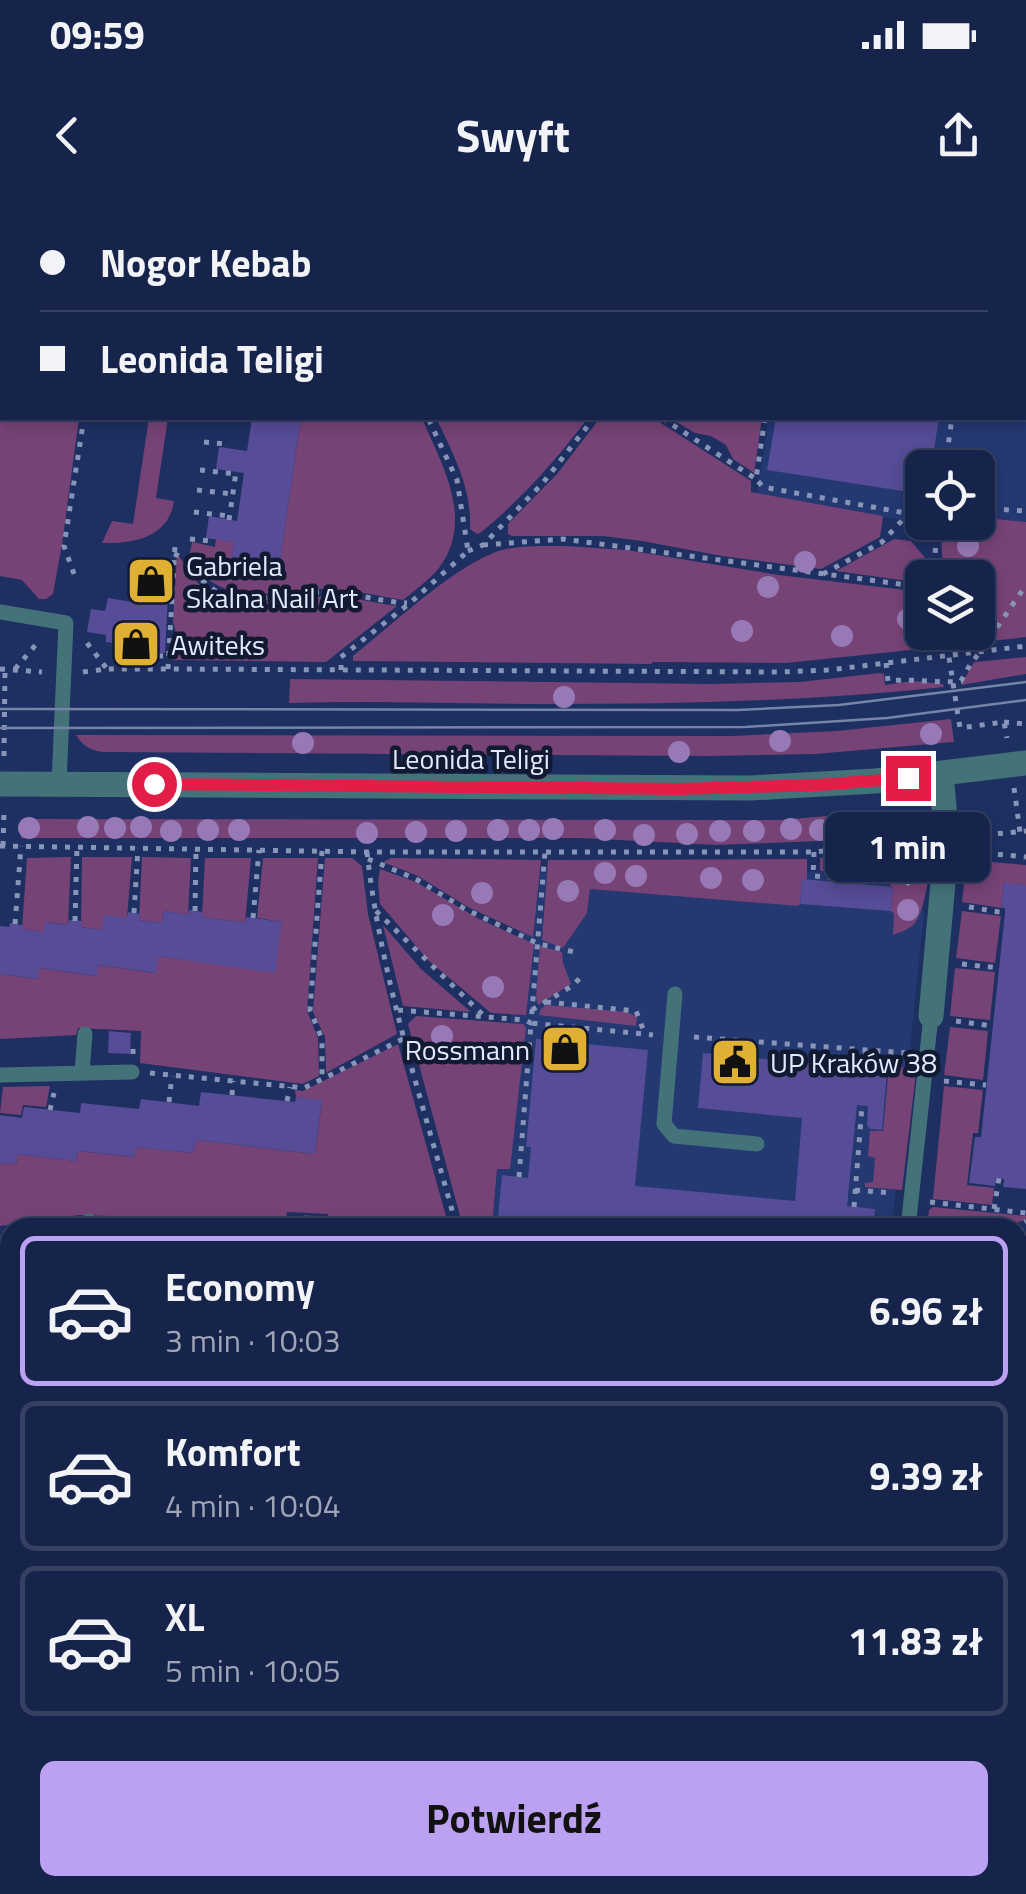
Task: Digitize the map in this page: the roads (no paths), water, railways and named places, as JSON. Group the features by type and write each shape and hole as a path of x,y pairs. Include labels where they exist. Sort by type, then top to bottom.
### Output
{"street":[{"name":"Leonida Teligi","path":"2,797 58,784 680,789 819,785 1026,763"},
{"path":"938,1018 947,839 941,774"}],"lane":[{"path":"0,612 66,624 58,784"},
{"path":"675,994 664,1124 674,1136 757,1144"},
{"path":"909,1218 938,1018"},
{"path":"82,1073 85,1034"},
{"path":"0,1074 132,1072"}],"tram line":[{"path":"0,709 738,710 839,705 1026,682"},
{"path":"0,728 745,727 887,718 1026,700"}],"place":[{"name":"Gabriela Skalna Nail Art","path":"151,581"},
{"name":"Awiteks","path":"136,644"},
{"name":"Rossmann","path":"565,1049"},
{"name":"UP Kraków 38","path":"735,1062"}]}
